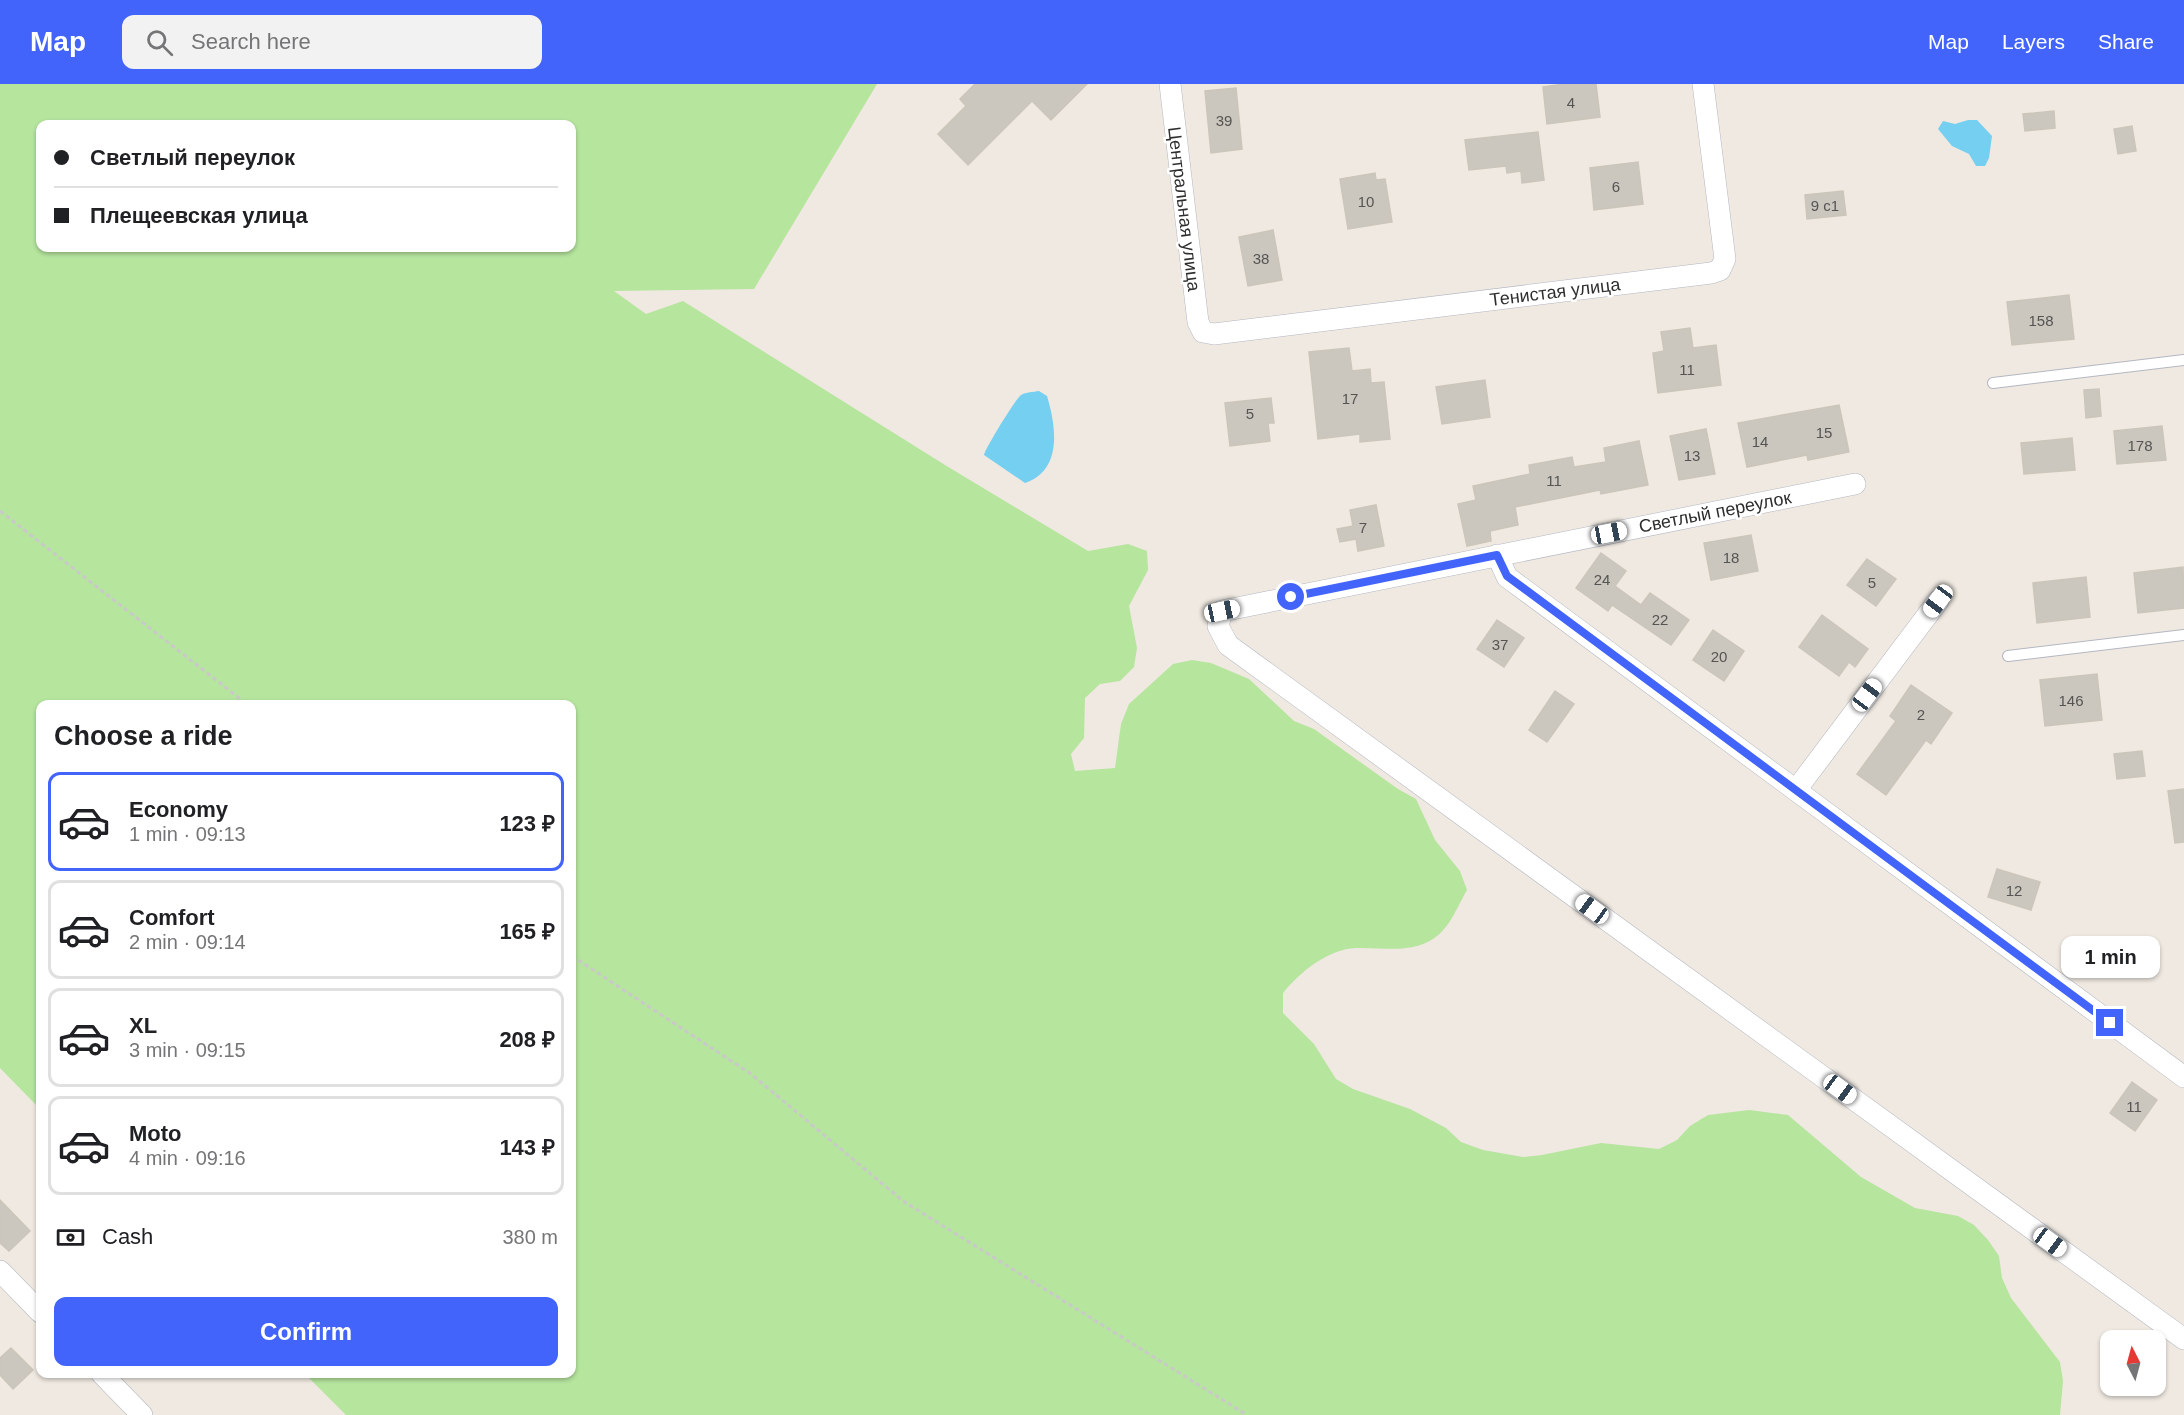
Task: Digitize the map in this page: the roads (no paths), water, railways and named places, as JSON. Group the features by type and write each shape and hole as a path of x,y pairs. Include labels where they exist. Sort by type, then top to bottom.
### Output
{"street":[{"name":"Центральная улица","path":"1170,84 1198,322 1203,332"},
{"name":"Тенистая улица","path":"1203,332 1214,334 1711,273 1720,270 1725,259 1703,84"},
{"name":"Светлый переулок","path":"1855,484 1222,611 1218,626 1228,645 2184,1339"},
{"path":"1497,555 1507,576 2184,1077"},
{"path":"1796,790 1938,601"},
{"path":"0,1271 36,1308"},
{"path":"106,1378 142,1415"}],"lane":[{"path":"1993,383 2184,360"},
{"path":"2008,656 2184,635"}],"water":[{"path":"1977,120 1992,136 1989,158 1985,166 1976,166 1969,154 1952,146 1938,129 1943,121 1955,124"},
{"path":"1039,391 1047,396 1053,420 1054,446 1046,468 1037,477 1025,483 984,455 1018,398 1025,393"}]}
